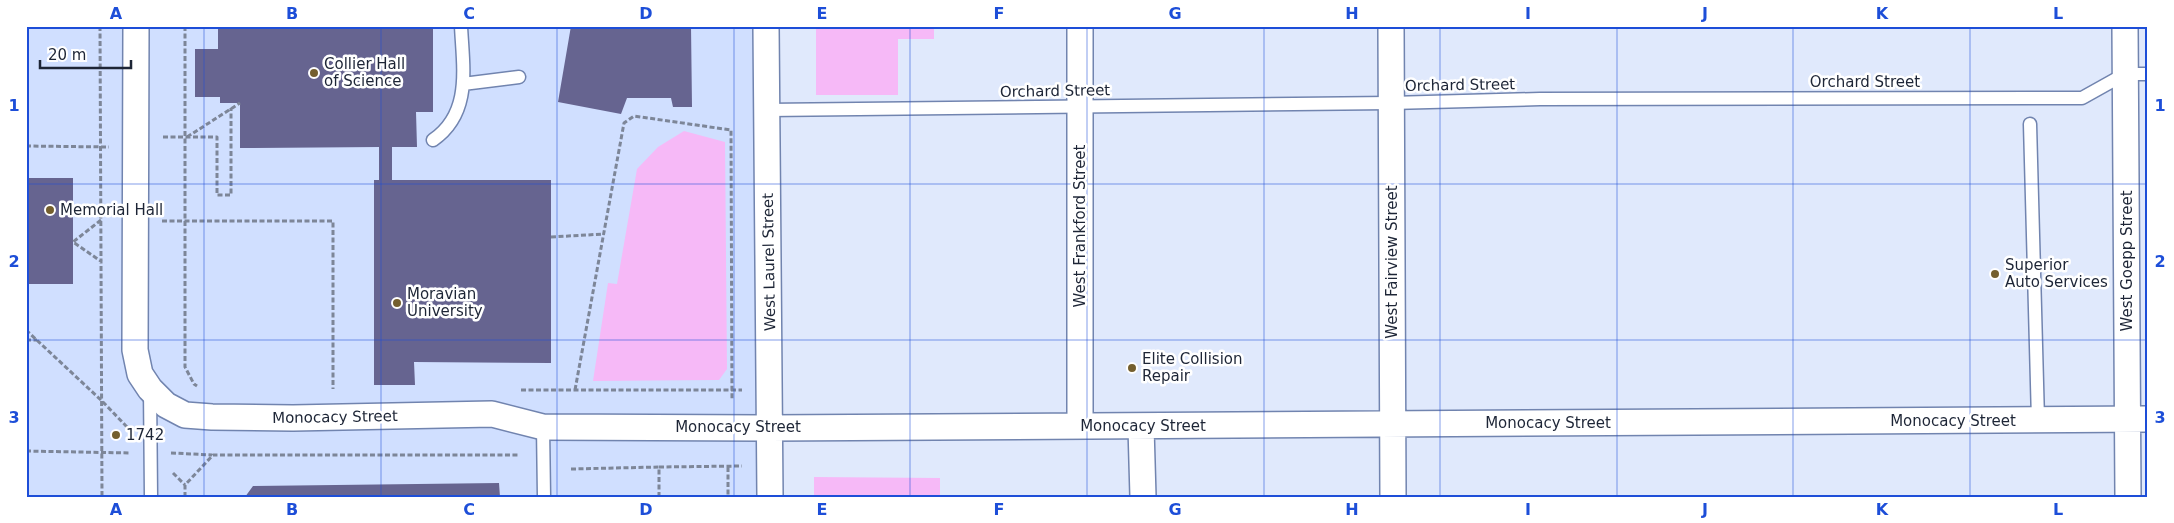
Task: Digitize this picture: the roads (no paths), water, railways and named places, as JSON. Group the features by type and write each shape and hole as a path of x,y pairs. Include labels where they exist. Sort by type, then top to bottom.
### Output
{"street":[{"name":"Monocacy Street","path":"136,26 135,350 140,374 150,389 166,405 185,415 293,418 492,414 543,427 770,428 2138,419"},
{"name":"West Laurel Street","path":"766,26 770,497"},
{"name":"West Frankford Street","path":"1080,26 1080,425"},
{"name":"West Fairview Street","path":"1391,26 1393,497"},
{"name":"West Goepp Street","path":"2125,26 2136,74 2138,419 2128,497"},
{"path":"1141,427 1142,497"}],"lane":[{"path":"432,140 441,134 453,120 462,100 461,26"},
{"name":"Orchard Street","path":"767,110 1391,103 1540,99 2082,98 2136,74"},
{"path":"463,84 519,77"},
{"path":"2030,124 2038,420"},
{"path":"150,389 151,497"},
{"path":"543,427 544,497"}],"place":[{"name":"Collier Hall of Science","path":"314,73"},
{"name":"Memorial Hall","path":"50,210"},
{"name":"Superior Auto Services","path":"1995,274"},
{"name":"Moravian University","path":"397,303"},
{"name":"Elite Collision Repair","path":"1132,368"},
{"name":"1742","path":"116,435"}]}
